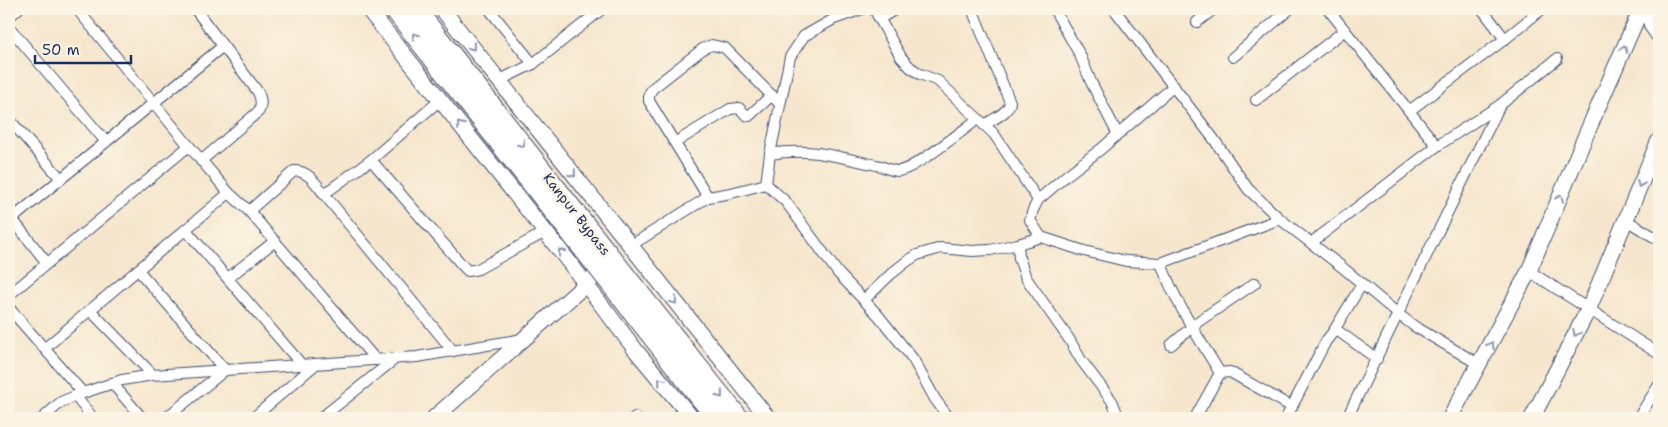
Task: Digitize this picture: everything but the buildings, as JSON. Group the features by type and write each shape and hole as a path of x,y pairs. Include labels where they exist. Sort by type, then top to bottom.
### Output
{"highway":[{"name":"Kanpur Bypass","path":"394,9 716,418"},
{"name":"Kanpur Bypass","path":"416,9 739,418"}],"main road":[{"path":"368,9 546,232 637,352 692,418"},
{"path":"442,9 498,82 768,418"},
{"path":"1450,418 1529,271 1585,137 1642,9"},
{"path":"1648,9 1652,26 1659,36"},
{"path":"1532,418 1588,308 1659,140"},
{"path":"443,416 524,338 630,246"}],"street":[{"path":"9,17 18,9"},
{"path":"77,9 201,161 229,193 249,211 376,360"},
{"path":"194,9 258,92 262,106 259,111 201,161"},
{"path":"490,9 534,64"},
{"path":"498,82 534,64 602,9"},
{"path":"766,184 770,154 790,57 804,36 834,19 862,9"},
{"path":"874,9 902,58 920,74 938,81 994,134 1038,200"},
{"path":"879,18 896,9"},
{"path":"770,154 788,151 818,152 898,171 912,167 981,122 1006,111 1010,106 1010,102 972,9"},
{"path":"1054,9 1080,55 1091,82 1118,135"},
{"path":"1198,22 1214,9"},
{"path":"1233,57 1290,9"},
{"path":"1328,9 1437,146"},
{"path":"1482,9 1505,39"},
{"path":"1409,111 1542,9"},
{"path":"1120,11 1248,188 1280,219 1398,314 1414,326 1480,365"},
{"path":"9,27 106,142"},
{"path":"1256,100 1345,30"},
{"path":"708,197 676,142 649,101 649,94 653,88 704,48 718,45 725,48 780,104"},
{"path":"47,263 10,217 61,179 224,46"},
{"path":"1311,243 1437,146 1500,105 1557,59"},
{"path":"1041,237 1030,220 1038,200 1118,135 1174,86"},
{"path":"676,142 730,109 739,108 749,116 772,95"},
{"path":"324,194 371,160 440,100"},
{"path":"1347,418 1500,105"},
{"path":"9,119 61,179"},
{"path":"9,295 189,146"},
{"path":"371,160 468,271 478,269 546,232"},
{"path":"249,211 294,171 300,170 307,174 453,351"},
{"path":"630,246 708,197 766,184"},
{"path":"766,184 786,202 838,273 878,315 913,359 935,399 950,418"},
{"path":"45,348 229,193"},
{"path":"864,300 890,274 917,255 941,248 972,251 990,250 1041,237 1126,262 1161,263 1280,219"},
{"path":"1626,220 1659,240"},
{"path":"186,230 302,365"},
{"path":"228,278 274,241"},
{"path":"1018,244 1019,258 1026,278 1081,360 1112,401 1119,418"},
{"path":"1161,263 1167,280 1191,328 1220,373"},
{"path":"138,270 225,370"},
{"path":"1529,271 1659,354"},
{"path":"1171,345 1191,328 1255,283"},
{"path":"1286,418 1326,341 1362,284"},
{"path":"9,308 45,348 93,418"},
{"path":"90,310 153,375"},
{"path":"1333,332 1338,331 1377,359"},
{"path":"48,417 61,402 122,380 153,375 417,357 524,338"},
{"path":"321,418 396,358"},
{"path":"253,418 316,364"},
{"path":"166,418 225,370"},
{"path":"1220,373 1230,372 1292,408"},
{"path":"1195,418 1220,373"},
{"path":"112,383 142,418"},
{"path":"1638,418 1659,384"}]}
